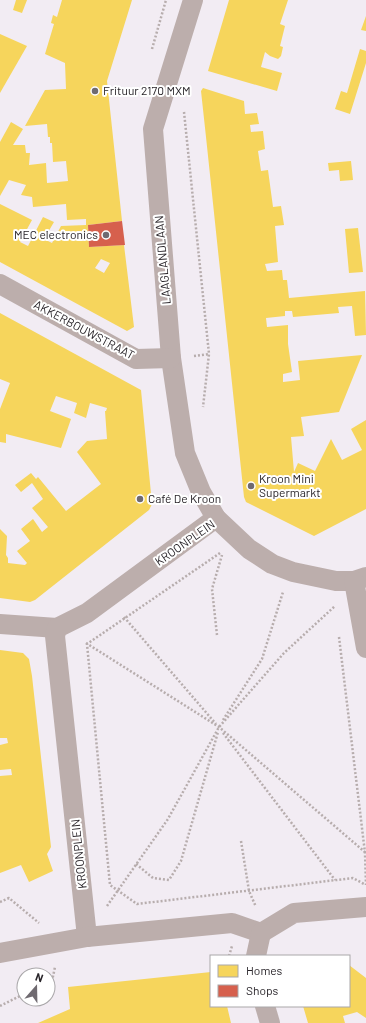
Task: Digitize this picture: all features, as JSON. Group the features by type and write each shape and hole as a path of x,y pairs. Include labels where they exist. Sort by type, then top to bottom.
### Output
{"street":[{"name":"LAAGLANDLAAN","path":"193,0 153,129 171,358 185,453 201,492 216,518"},
{"name":"AKKERBOUWSTRAAT","path":"0,284 136,359 171,358"},
{"name":"KROONPLEIN","path":"87,936 85,903 54,636 57,628 87,613 216,518 249,550 272,564 293,572 352,580"},
{"path":"352,580 366,648"},
{"path":"0,624 57,628"},
{"path":"0,953 87,936 232,923 261,932 294,914 366,907"},
{"path":"256,955 261,932"},
{"path":"265,1007 270,1023"}],"path":[{"path":"183,110 209,354 203,408"},
{"path":"87,644 224,550 212,589 217,635"},
{"path":"136,864 154,878 169,880 181,861 219,728 284,653 335,606 352,580"},
{"path":"87,936 168,819 219,728 262,659 284,588"},
{"path":"108,597 124,618 219,728 336,880"},
{"path":"335,606 336,614"},
{"path":"57,628 87,644 219,728 365,853"},
{"path":"338,629 365,853 366,885"},
{"path":"87,644 110,885 137,904 353,878 366,885"},
{"path":"241,841 249,891 257,910"},
{"path":"0,902 8,898 61,941"},
{"path":"0,1006 16,998"}],"building: Homes":[{"path":"16,0 27,0 22,13 13,10"},
{"path":"62,0 132,0 107,81 122,221 88,225 89,247 124,245 134,327 127,331 0,262 0,204 32,220 20,242 28,246 43,217 54,222 44,239 52,243 61,226 86,225 86,219 67,220 66,204 33,207 32,197 21,195 26,185 9,180 0,196 0,142 11,122 23,129 13,145 25,145 26,153 30,153 29,165 46,163 47,183 68,181 66,161 53,162 52,143 50,143 50,137 48,137 47,124 25,126 45,90 66,89 65,63 45,54 54,24 51,23 53,15 57,17","holes":["101,259 110,263 104,273 95,268"]},
{"path":"229,0 288,0 280,24 285,26 280,46 283,47 281,56 278,59 265,52 261,67 282,73 277,91 208,71"},
{"path":"366,16 366,31 361,30"},
{"path":"0,34 27,46 0,93"},
{"path":"360,49 366,51 366,63 350,114 335,109 341,91 347,93"},
{"path":"203,88 244,101 245,114 257,113 259,124 250,125 251,132 263,131 265,149 258,151 261,171 268,170 273,207 281,206 284,225 275,226 278,262 265,264 267,271 282,270 283,280 287,280 289,298 365,291 366,335 355,336 352,306 338,307 339,313 293,317 292,311 285,311 285,316 266,318 267,327 288,325 288,344 292,372 283,374 283,382 300,380 298,361 362,355 339,412 301,417 304,436 291,437 294,472 298,463 315,471 331,439 342,460 362,450 351,429 366,420 366,509 314,536 246,502 244,497 201,91"},
{"path":"351,161 353,180 340,181 339,170 329,171 328,163"},
{"path":"358,228 363,272 349,273 345,229"},
{"path":"0,313 141,390 152,504 149,510 35,600 30,602 0,598 0,529 7,536 6,555 8,558 8,563 25,565 27,563 17,551 30,541 21,529 33,519 42,532 48,527 32,508 43,499 32,483 21,492 15,485 31,473 36,479 38,477 66,511 101,484 77,452 87,441 107,439 105,411 107,408 90,403 86,418 74,413 77,403 56,396 50,411 71,419 61,448 6,434 6,443 0,442 0,409 10,383 0,379"},
{"path":"0,650 23,653 29,659 32,676 51,847 47,854 53,871 29,882 21,865 0,873 0,776 12,775 11,769 0,770 0,745 8,743 7,738 0,738"},
{"path":"350,966 366,978 366,1018 357,1012 343,1016 345,1023 308,1023 303,1007 350,1007"},
{"path":"210,972 210,1007 227,1007 231,1023 38,1023 70,1009 68,987"}],"building: Shops":[{"name":"MEC electronics","path":"122,221 125,245 89,247 88,225"}],"place":[{"name":"Frituur 2170 MXM","path":"95,91"},
{"name":"MEC electronics","path":"106,235"},
{"name":"Kroon Mini Supermarkt","path":"251,486"},
{"name":"Café De Kroon","path":"140,499"}]}
